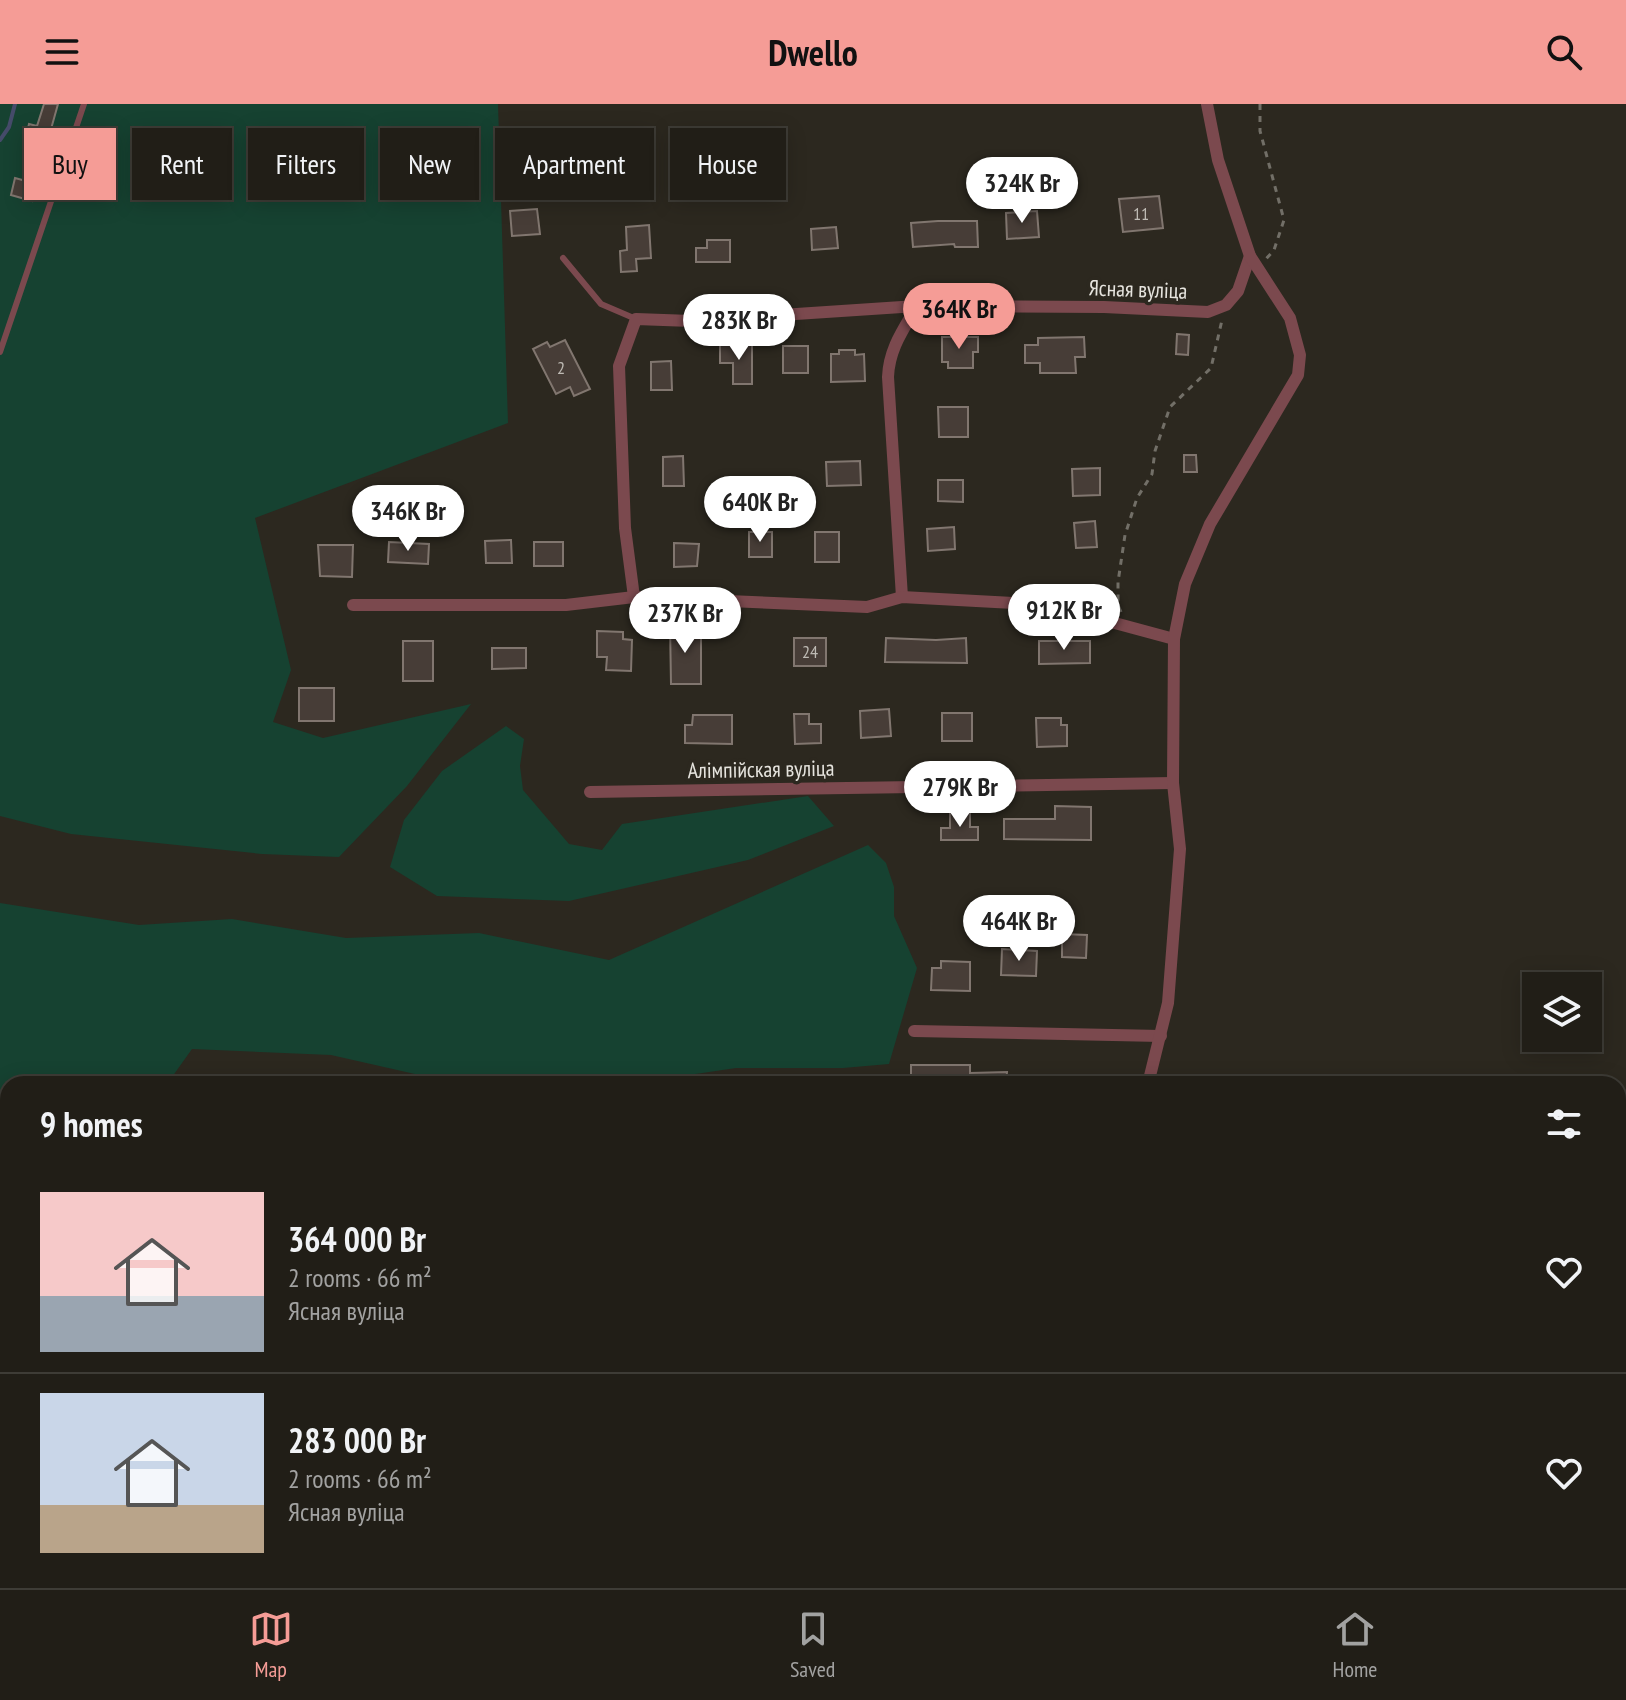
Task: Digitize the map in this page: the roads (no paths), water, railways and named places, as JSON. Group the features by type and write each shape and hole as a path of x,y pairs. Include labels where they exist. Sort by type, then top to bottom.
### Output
{"street":[{"path":"1150,1076 1168,1003 1180,849 1173,783 1174,639 1185,584 1210,524 1298,375 1300,355 1290,318 1254,261 1218,160 1207,104"},
{"name":"Ясная вуліца","path":"636,319 691,321 917,306 1104,307 1208,312 1226,305 1238,291 1254,261"},
{"path":"902,597 888,377 895,343 917,306"},
{"path":"634,597 625,528 619,366 636,319"},
{"path":"353,605 566,605 634,597 867,607 902,597 1048,605 1174,639"},
{"name":"Алімпійская вуліца","path":"590,792 1173,783"},
{"path":"914,1031 1161,1036"}],"lane":[{"path":"0,352 84,104"},
{"path":"563,258 601,304 636,319"}],"waterway":[{"path":"0,140 9,127 15,104"}]}
